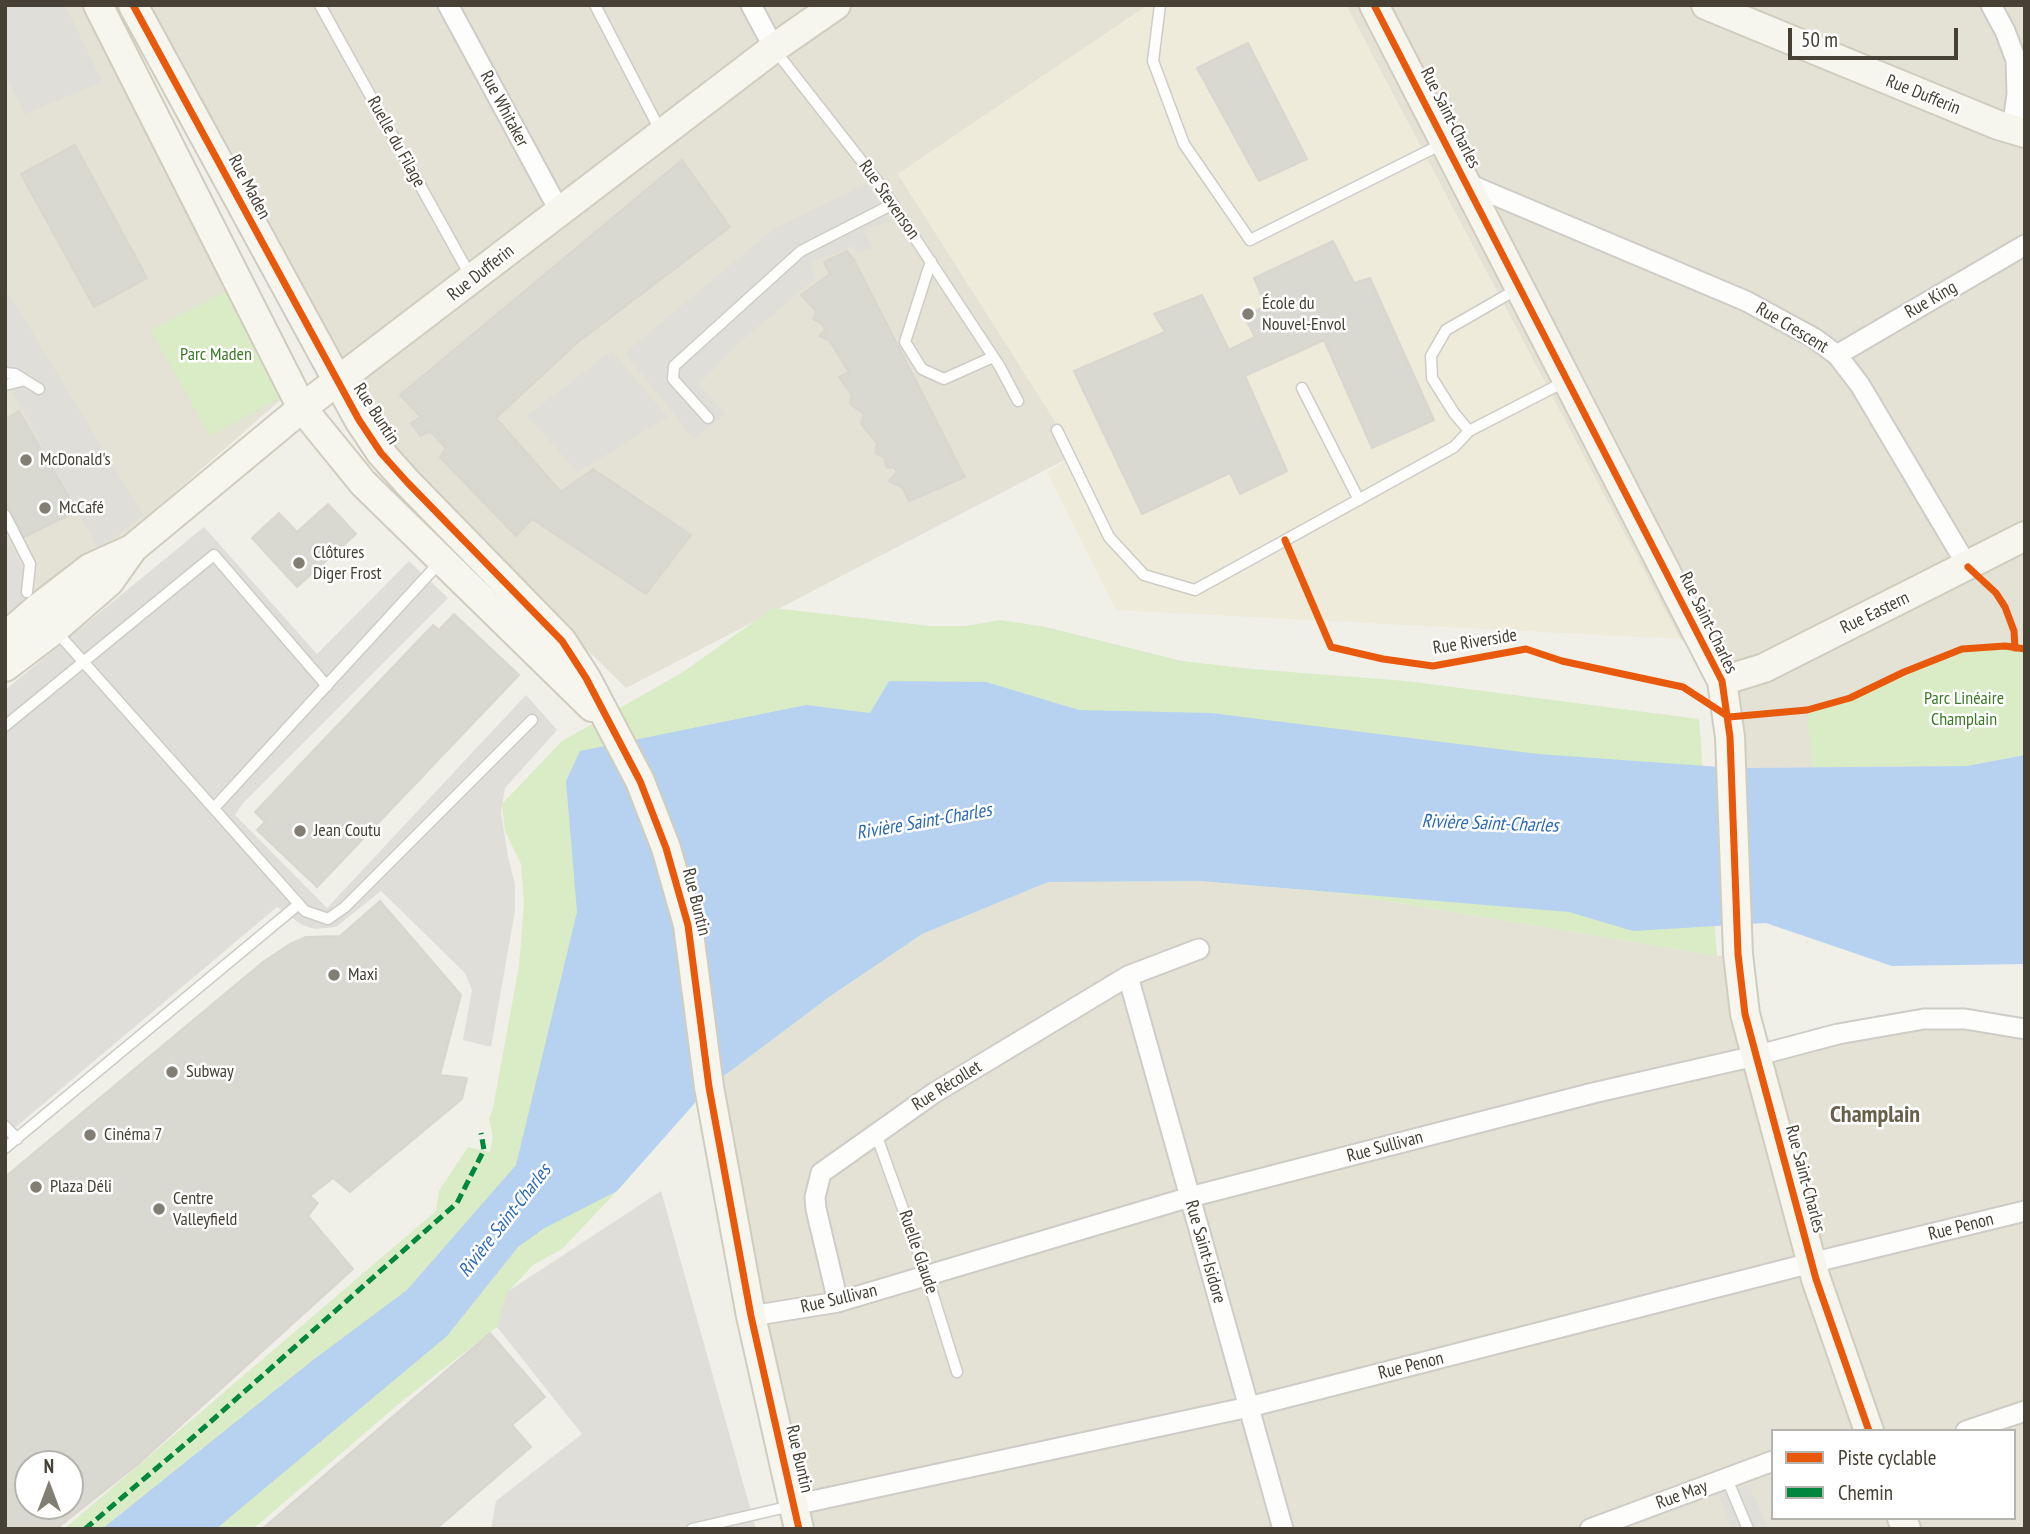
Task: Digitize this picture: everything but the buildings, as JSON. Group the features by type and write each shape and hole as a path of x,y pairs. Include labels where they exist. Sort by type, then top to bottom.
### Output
{"street":[{"path":"98,5 302,408"},
{"name":"Rue Maden","path":"132,5 338,383"},
{"name":"Rue Whitaker","path":"448,5 560,212"},
{"name":"Rue Stevenson","path":"751,5 774,48"},
{"name":"Rue Dufferin","path":"5,637 40,610 109,582 132,549 302,408 774,48 836,5"},
{"name":"Rue Dufferin","path":"1706,5 2018,131"},
{"path":"1991,5 2016,60 2018,131"},
{"name":"Rue Saint-Charles","path":"1379,9 1722,681 1730,737 1738,954 1745,1014 1811,1263 1862,1429"},
{"name":"Rue Crescent","path":"1466,183 1746,301 1814,338 1837,355 1860,385 1968,567"},
{"name":"Rue King","path":"1837,355 2025,245"},
{"name":"Rue Buntin","path":"338,383 381,453 562,641 586,678 640,781 666,848 688,925 709,1087 727,1187 751,1316 797,1517"},
{"name":"Rue Buntin","path":"302,408 363,483 612,730"},
{"name":"Rue Eastern","path":"1722,681 1764,668 2025,536"},
{"name":"Rue Dufferin","path":"5,667 40,610"},
{"name":"Rue Récollet","path":"838,1302 816,1209 817,1184 821,1173 829,1165 934,1093 1128,976 1199,949"},
{"name":"Rue Saint-Isidore","path":"1128,976 1283,1529"},
{"name":"Rue Sullivan","path":"751,1316 838,1302 1190,1197 1593,1093 1838,1034 1924,1019 1965,1019 2025,1029"},
{"name":"Rue Penon","path":"797,1517 1249,1407 2025,1211"},
{"path":"1972,1429 2025,1411"},
{"name":"Rue May","path":"1590,1529 1771,1462"}],"lane":[{"name":"Ruelle du Filage","path":"320,5 472,279"},
{"path":"595,5 662,134"},
{"path":"1160,5 1153,61 1184,144 1250,240 1445,142"},
{"name":"Rue Stevenson","path":"774,48 893,204 993,357 1018,401"},
{"path":"708,418 673,379 674,366 801,251 893,204"},
{"path":"930,261 905,342 922,369 944,379 993,357"},
{"path":"1469,431 1432,378 1431,356 1446,330 1520,288"},
{"path":"5,373 15,374 39,389"},
{"path":"5,385 24,380"},
{"path":"1057,430 1110,537 1144,575 1195,590 1454,447 1469,431 1567,380"},
{"path":"1302,388 1359,500"},
{"path":"5,515 30,564 40,610 305,911 328,919 345,907 532,720"},
{"path":"5,726 214,555 327,686"},
{"path":"214,808 442,559"},
{"path":"5,1148 299,904"},
{"path":"5,1126 17,1139"},
{"name":"Ruelle Glaude","path":"875,1133 927,1276 957,1372"},
{"path":"1727,1479 1748,1529"},
{"path":"692,1529 797,1517"}],"shaded area":[{"path":"5,5 101,5 286,395 5,641"},
{"path":"5,5 65,5 102,82 25,114 5,75"},
{"path":"138,5 1148,5 898,174 1076,454 626,688 392,456"},
{"name":"École du Nouvel-Envol","path":"1148,5 1346,5 1680,639 1116,610 1047,472 1076,454 898,174"},
{"path":"1346,5 2025,5 2025,755 1967,766 1734,768 1734,663 1680,639"},
{"path":"867,184 891,222 862,229 874,248 858,252 854,246 810,262 816,278 742,340 699,384 725,414 694,439 625,353 775,228"},
{"path":"9,294 143,515 99,550 5,378 5,295"},
{"path":"612,351 667,417 578,472 527,416"},
{"path":"204,527 317,654 409,561 448,598 243,803 235,815 327,908 526,695 557,730 505,788 501,813 515,884 515,911 491,1047 463,1040 472,990 465,973 381,891 336,927 315,929 302,925 277,907 5,1136 5,690"},
{"path":"5,537 35,588 9,618 5,612"},
{"path":"1200,881 1338,893 1717,956 1738,954 1755,1056 1877,1026 2025,1029 2025,1529 799,1529 709,1087 829,997 922,934 1048,882"},
{"path":"661,1191 756,1529 491,1529 496,1501 582,1434 497,1327 507,1292"},
{"path":"1749,1485 1768,1529 1731,1529 1719,1495"}],"green space":[{"name":"Parc Maden","path":"232,288 286,395 210,436 150,330"},
{"path":"773,608 930,626 965,626 1000,620 1046,627 1182,661 1406,681 1699,719 1717,956 1338,893 1200,881 1048,882 922,934 829,997 709,1087 562,1249 533,1265 508,1292 497,1327 402,1401 253,1529 64,1529 75,1520 84,1520 84,1512 436,1211 439,1191 468,1147 490,1152 493,1137 489,1119 519,966 524,903 521,864 505,831 502,804 562,741 683,672"},
{"name":"Parc Linéaire Champlain","path":"2005,646 2025,649 2025,755 1967,766 1812,767 1807,710 1850,698 1904,672 1962,649"}],"water":[{"name":"Rivière Saint-Charles","path":"889,681 986,682 1079,710 1211,713 1538,754 1734,768 1967,766 2025,755 2025,964 1892,966 1766,923 1633,931 1569,912 1200,881 1048,882 922,934 829,997 709,1087 617,1191 543,1229 518,1247 447,1336 216,1529 102,1529 313,1360 407,1290 516,1165 577,912 566,781 580,751 806,705 870,713"}],"marked path":[{"path":"85,1529 191,1439 457,1203 484,1150 481,1133"}],"cycle path":[{"path":"133,5 359,420 381,453 407,482 562,641 586,678 640,781 666,848 688,925 709,1087 751,1316 799,1529"},
{"path":"1374,5 1722,681 1730,737 1738,954 1745,1014 1816,1279 1868,1429"},
{"name":"Rue Riverside","path":"1285,540 1331,647 1383,659 1433,666 1526,649 1562,661 1683,687 1729,717 1807,710 1850,698 1904,672 1962,649 2005,646 2025,649"},
{"path":"1968,567 1996,593 2005,607 2014,631 2015,648"}],"place":[{"name":"École du Nouvel-Envol","path":"1248,314"},
{"name":"McDonald's","path":"26,460"},
{"name":"McCafé","path":"45,508"},
{"name":"Clôtures Diger Frost","path":"299,563"},
{"name":"Jean Coutu","path":"300,831"},
{"name":"Maxi","path":"334,975"},
{"name":"Subway","path":"172,1072"},
{"name":"Cinéma 7","path":"90,1135"},
{"name":"Plaza Déli","path":"36,1187"},
{"name":"Centre Valleyfield","path":"159,1209"}],"district":[{"name":"Champlain","path":"1875,1115"}]}
